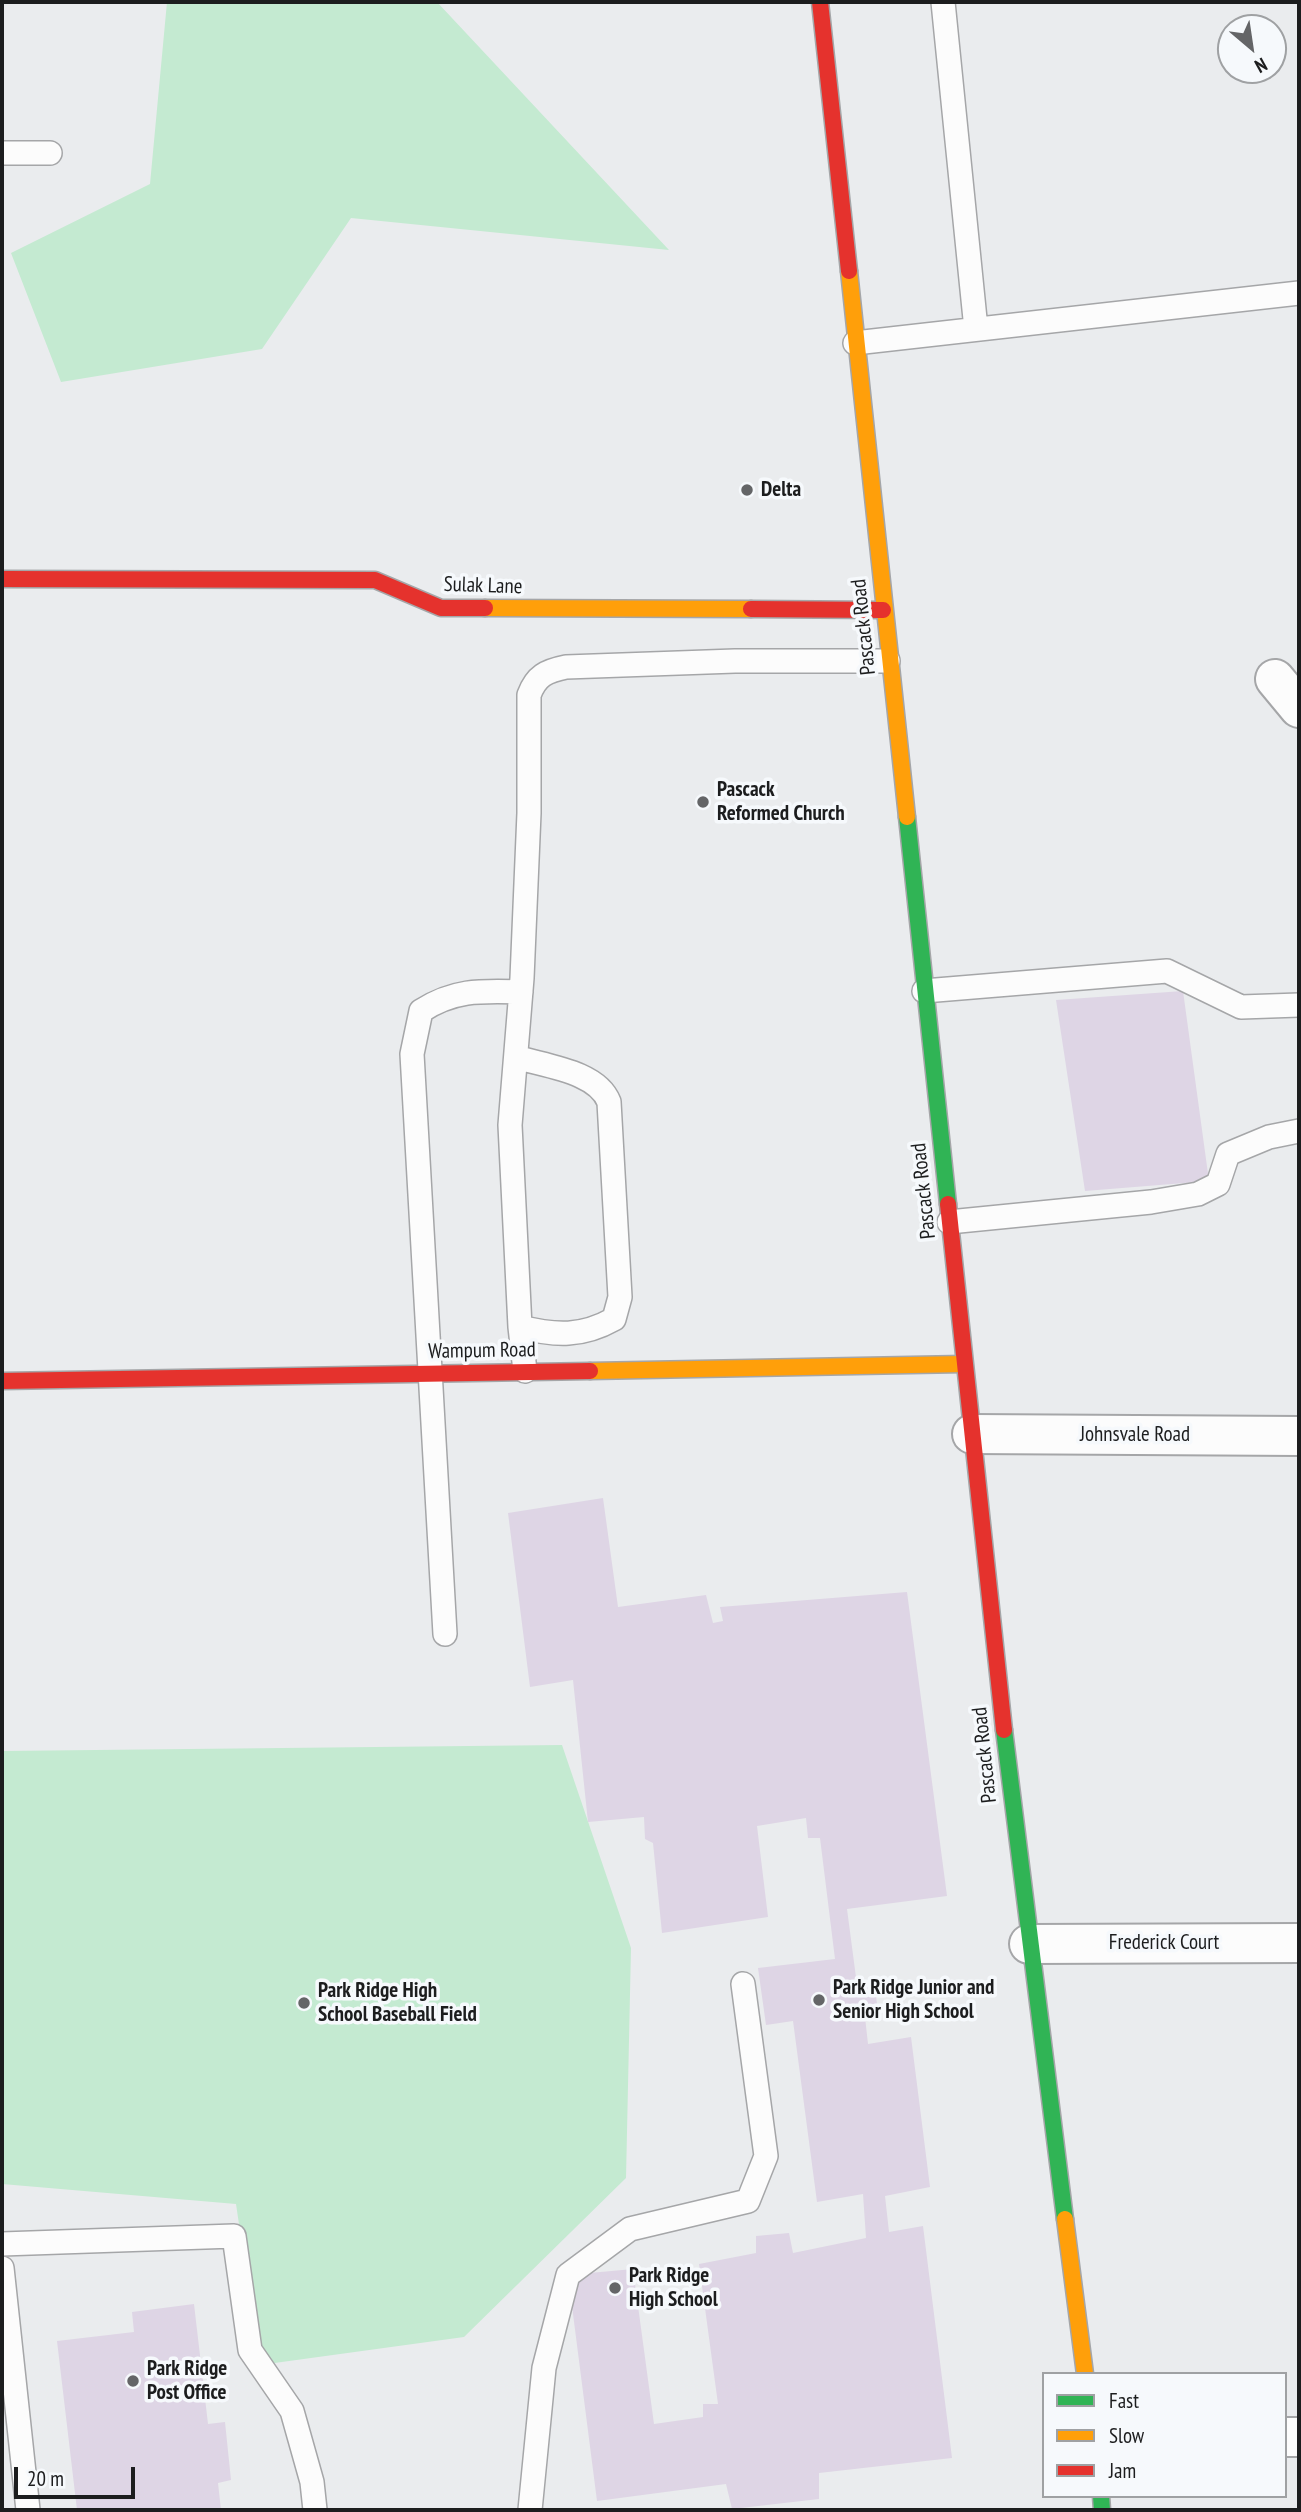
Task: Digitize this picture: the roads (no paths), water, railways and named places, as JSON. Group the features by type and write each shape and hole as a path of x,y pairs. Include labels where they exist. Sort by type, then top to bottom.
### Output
{"street":[{"name":"Pascack Road","path":"820,2 964,1364 1029,1944 1085,2372"},
{"name":"Sulak Lane","path":"2,579 375,580 441,608 883,610"},
{"path":"1276,678 1299,708"},
{"name":"Wampum Road","path":"2,1381 964,1364"},
{"name":"Johnsvale Road","path":"972,1434 1299,1436"},
{"name":"Frederick Court","path":"1029,1944 1299,1942"}],"lane":[{"path":"943,2 976,329"},
{"path":"2,153 50,153"},
{"path":"855,343 1299,293"},
{"path":"525,1371 520,1326 510,1125 521,992 529,813 529,695 535,680 549,670 566,667 735,661 888,661"},
{"path":"924,990 1167,971 1241,1007 1299,1005"},
{"path":"445,1634 412,1054 421,1011 435,1002 468,991 521,992"},
{"path":"516,1057 589,1080 605,1092 609,1102 620,1297 614,1319 592,1331 568,1334 520,1326"},
{"path":"949,1222 1151,1202 1198,1194 1218,1184 1228,1154 1269,1138 1299,1131"},
{"path":"530,2510 544,2368 568,2275 630,2229 748,2201 766,2156 743,1984"},
{"path":"2,2244 234,2236 250,2350 292,2411 312,2482 315,2510"},
{"path":"2,2268 28,2510"}],"place":[{"name":"Delta","path":"747,490"},
{"name":"Pascack Reformed Church","path":"703,802"},
{"name":"Park Ridge Junior and Senior High School","path":"819,2000"},
{"name":"Park Ridge High School Baseball Field","path":"304,2003"},
{"name":"Park Ridge High School","path":"615,2288"},
{"name":"Park Ridge Post Office","path":"133,2381"}]}
